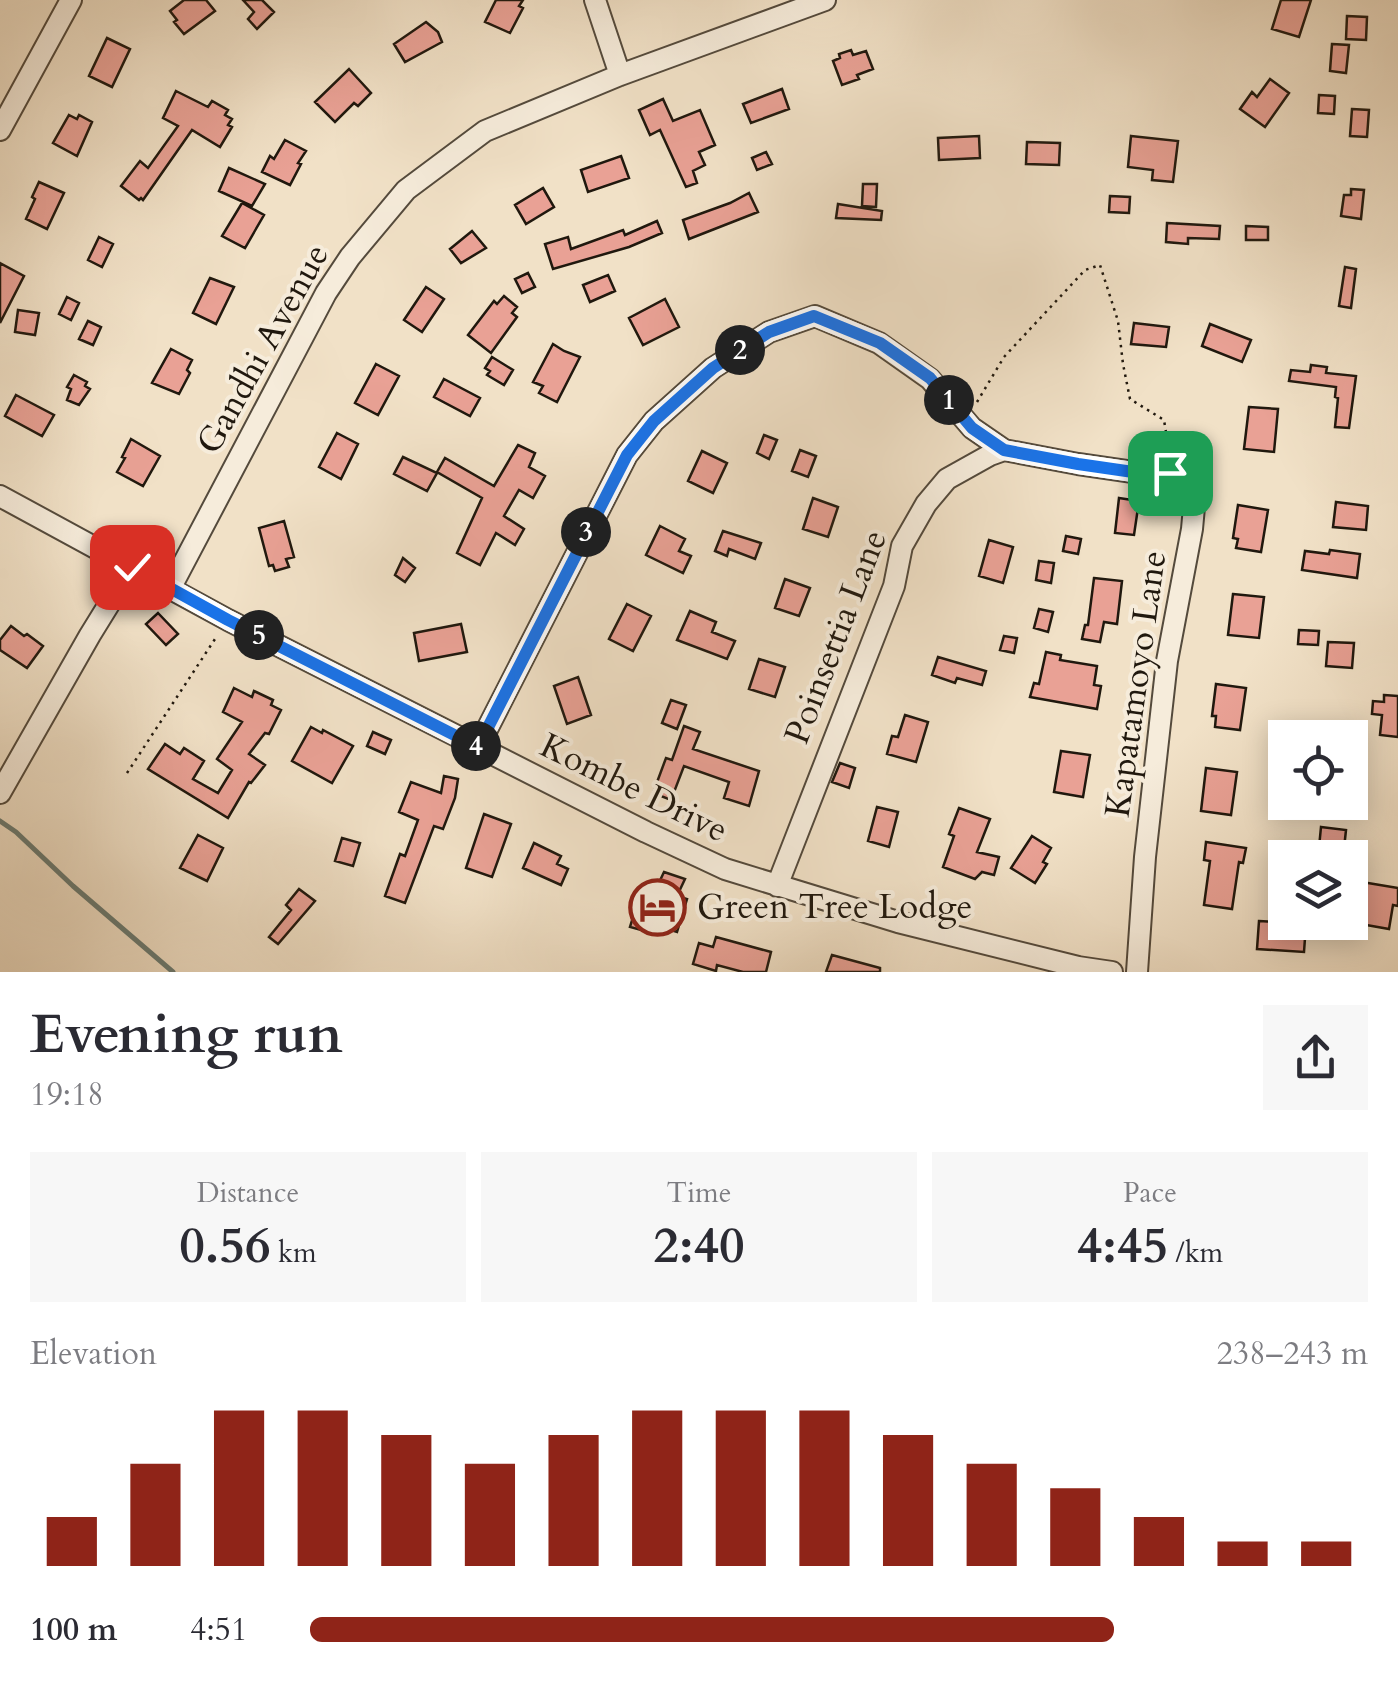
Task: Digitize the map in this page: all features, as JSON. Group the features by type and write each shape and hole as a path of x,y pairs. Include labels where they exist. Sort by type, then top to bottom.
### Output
{"street":[{"path":"0,130 71,0"},
{"path":"595,0 620,75"},
{"name":"Gandhi Avenue","path":"171,587 326,293 350,256 406,190 485,131 620,75 826,0"},
{"path":"478,747 627,455 654,421 713,368 769,332 814,316 880,343 930,378 972,428 1004,450 1140,473 1170,473"},
{"name":"Poinsettia Lane","path":"778,886 894,586 902,546 926,504 947,479 1004,450"},
{"name":"Kapatamoyo Lane","path":"1137,972 1145,857 1167,661 1192,529 1196,485 1190,476 1170,473"},
{"name":"Kombe Drive","path":"0,496 228,620 724,870 898,922 1078,968 1112,972"},
{"path":"0,793 132,567"}],"path":[{"path":"966,420 1004,357 1085,270 1100,265 1118,321 1130,399 1164,420 1170,473"},
{"path":"127,773 228,620"}],"building":[{"path":"184,0 206,0 215,11 184,34 170,11"},
{"path":"243,0 262,0 274,12 257,29 248,19 254,12"},
{"path":"496,0 523,0 510,33 485,22"},
{"path":"1281,0 1311,0 1299,37 1272,29"},
{"path":"1347,16 1367,17 1366,40 1346,39"},
{"path":"426,22 438,32 442,42 405,62 394,44"},
{"path":"107,38 130,49 112,87 89,76"},
{"path":"1332,44 1349,45 1346,73 1330,71"},
{"path":"851,50 853,55 866,51 873,69 842,85 833,61"},
{"path":"349,69 371,93 335,122 315,102"},
{"path":"1270,79 1289,93 1265,127 1240,109 1252,92 1257,97"},
{"path":"782,89 789,109 751,123 743,104"},
{"path":"176,91 208,107 212,101 228,110 225,115 232,119 228,125 232,127 220,147 192,130 143,200 139,200 121,186 140,161 148,168 178,126 163,118"},
{"path":"1319,95 1335,96 1334,114 1318,113"},
{"path":"663,99 673,121 700,110 715,145 699,152 705,165 693,171 697,183 686,187 660,130 650,135 639,110"},
{"path":"1352,109 1369,110 1367,137 1350,136"},
{"path":"69,115 92,122 77,156 53,143"},
{"path":"979,136 980,158 939,160 938,138"},
{"path":"1131,136 1178,141 1173,182 1152,180 1153,170 1128,167"},
{"path":"285,140 306,151 290,185 262,172"},
{"path":"1027,142 1060,143 1059,165 1026,164"},
{"path":"766,152 772,164 757,170 752,158"},
{"path":"621,156 629,178 588,192 581,170"},
{"path":"229,168 265,184 252,206 219,191"},
{"path":"39,182 64,193 47,229 26,219"},
{"path":"863,184 877,184 876,207 862,206"},
{"path":"543,188 554,207 526,224 515,205"},
{"path":"1351,189 1364,190 1361,219 1341,216 1344,195 1351,195"},
{"path":"749,193 758,212 689,239 683,220"},
{"path":"1110,196 1130,197 1129,213 1109,212"},
{"path":"242,203 264,215 245,248 222,236"},
{"path":"838,204 882,211 881,220 836,218"},
{"path":"657,221 662,233 553,269 545,244 568,237 571,249 623,230 625,235"},
{"path":"1167,223 1220,226 1219,239 1188,238 1188,244 1166,242"},
{"path":"1246,226 1268,227 1268,240 1246,240"},
{"path":"472,231 486,248 461,263 450,249"},
{"path":"99,237 113,244 102,267 88,260"},
{"path":"0,263 24,276 0,323"},
{"path":"1345,267 1356,269 1351,308 1339,306"},
{"path":"528,273 535,287 522,293 515,279"},
{"path":"608,275 615,291 590,302 583,285"},
{"path":"210,278 234,287 216,324 193,313"},
{"path":"426,287 444,299 422,332 404,320"},
{"path":"504,296 517,307 512,313 517,317 491,353 468,335 494,301 497,304"},
{"path":"67,297 79,303 71,320 59,314"},
{"path":"665,299 679,327 643,345 629,318"},
{"path":"18,310 39,313 35,335 15,332"},
{"path":"88,321 101,327 93,345 79,339"},
{"path":"1134,323 1169,327 1166,347 1131,344"},
{"path":"1210,324 1251,340 1242,362 1202,346"},
{"path":"553,344 580,357 557,402 539,393 543,386 533,382"},
{"path":"171,349 192,360 179,394 152,383"},
{"path":"492,357 513,370 504,385 487,375 490,371 485,368"},
{"path":"376,364 399,376 378,415 355,403"},
{"path":"1311,365 1327,367 1326,373 1356,376 1349,428 1335,427 1336,387 1289,381 1291,370 1310,372"},
{"path":"74,375 87,382 85,386 90,389 79,405 67,400 71,389 67,387"},
{"path":"444,379 480,398 470,416 434,397"},
{"path":"16,395 54,415 42,436 5,416"},
{"path":"1249,407 1278,409 1274,452 1244,449"},
{"path":"337,433 358,444 341,479 319,467"},
{"path":"764,435 777,440 769,459 757,453"},
{"path":"131,439 160,456 143,486 117,472"},
{"path":"518,445 535,453 529,467 545,476 533,498 519,490 504,516 524,529 515,545 496,533 480,565 457,553 482,498 437,472 445,458 494,486"},
{"path":"800,450 816,456 808,477 792,471"},
{"path":"702,451 727,463 713,493 688,481"},
{"path":"403,457 437,473 427,491 394,474"},
{"path":"813,498 838,507 828,537 803,529"},
{"path":"1119,498 1139,501 1134,535 1115,533"},
{"path":"1336,502 1368,506 1366,530 1333,527"},
{"path":"1238,505 1268,510 1261,552 1236,548 1238,539 1233,538"},
{"path":"284,521 294,557 286,559 289,567 275,571 273,565 269,566 259,528"},
{"path":"660,526 685,539 679,551 691,556 683,573 646,555"},
{"path":"723,531 761,543 755,559 729,549 727,556 715,551"},
{"path":"1066,536 1081,539 1078,554 1063,551"},
{"path":"989,540 1013,547 1003,583 979,576"},
{"path":"1330,550 1360,554 1357,578 1302,570 1305,551 1329,554"},
{"path":"403,558 415,568 405,582 395,575"},
{"path":"1039,561 1054,563 1051,583 1036,580"},
{"path":"1094,578 1122,581 1117,624 1104,622 1100,642 1082,639 1088,625"},
{"path":"785,579 810,588 799,616 775,608"},
{"path":"1233,594 1264,597 1259,638 1228,635"},
{"path":"627,604 651,616 633,651 609,639"},
{"path":"1039,609 1053,612 1048,632 1034,628"},
{"path":"690,611 716,622 712,632 735,641 727,659 677,640"},
{"path":"158,613 178,634 166,645 146,624"},
{"path":"461,624 467,652 419,661 414,633"},
{"path":"11,626 43,646 27,668 0,650 0,640"},
{"path":"1299,630 1319,631 1318,645 1298,644"},
{"path":"1004,636 1017,638 1014,653 1000,650"},
{"path":"1328,642 1354,643 1352,668 1326,666"},
{"path":"1046,652 1061,655 1060,660 1097,666 1094,685 1101,686 1097,709 1030,697 1034,683 1039,684"},
{"path":"938,657 986,671 982,685 957,678 955,683 932,675"},
{"path":"759,659 785,667 775,697 749,689"},
{"path":"578,677 591,715 567,724 554,686"},
{"path":"1216,684 1246,688 1240,730 1215,727 1216,716 1212,716"},
{"path":"234,688 252,697 254,691 273,700 271,705 281,710 269,734 265,733 249,754 265,765 249,782 228,818 148,769 165,744 180,754 184,748 204,761 193,779 218,793 232,770 217,759 242,722 223,712"},
{"path":"1384,695 1398,696 1398,737 1380,735 1382,715 1372,714 1373,701 1384,702"},
{"path":"671,700 686,705 677,729 662,723"},
{"path":"905,715 928,722 916,762 887,754 892,736 898,737"},
{"path":"684,726 700,732 693,749 759,771 749,806 724,798 729,782 684,766 671,800 653,793 666,758 672,760"},
{"path":"311,727 353,746 332,783 292,761"},
{"path":"373,732 391,740 385,754 367,746"},
{"path":"1061,751 1090,755 1083,797 1054,792"},
{"path":"840,763 855,768 849,788 832,782"},
{"path":"1206,768 1237,772 1231,815 1201,811"},
{"path":"444,776 458,779 443,829 434,826 405,903 385,896 418,820 399,812 411,782 441,793"},
{"path":"877,807 898,812 889,847 868,841"},
{"path":"959,808 990,819 977,852 999,857 994,875 982,872 975,879 943,867"},
{"path":"484,814 511,824 492,877 466,868"},
{"path":"1321,827 1346,830 1345,840 1320,840"},
{"path":"198,835 223,848 207,881 180,868"},
{"path":"1032,836 1051,848 1043,862 1047,864 1035,883 1011,868"},
{"path":"342,838 360,843 353,866 335,861"},
{"path":"1206,842 1246,848 1243,863 1239,862 1232,909 1204,905 1210,861 1204,860"},
{"path":"534,843 561,856 557,864 568,869 561,885 523,868"},
{"path":"664,872 685,879 677,896 687,899 677,932 655,925 652,933 630,927 643,885 656,889"},
{"path":"1368,883 1398,888 1398,906 1393,905 1389,929 1368,925"},
{"path":"299,889 315,901 278,944 269,937 291,910 286,905"},
{"path":"1259,921 1268,922 1268,940 1305,940 1304,952 1257,949"},
{"path":"716,937 771,952 766,972 743,972 717,965 716,971 693,964 699,943 713,947"},
{"path":"832,955 880,968 880,972 826,972"}],"waterway":[{"path":"0,821 173,972"}],"place":[{"name":"Green Tree Lodge","path":"658,907"}],"route":[{"path":"132,567 478,747 627,455 681,395 713,368 769,332 814,316 880,343 930,378 972,428 1004,450 1140,473 1170,473"}]}
